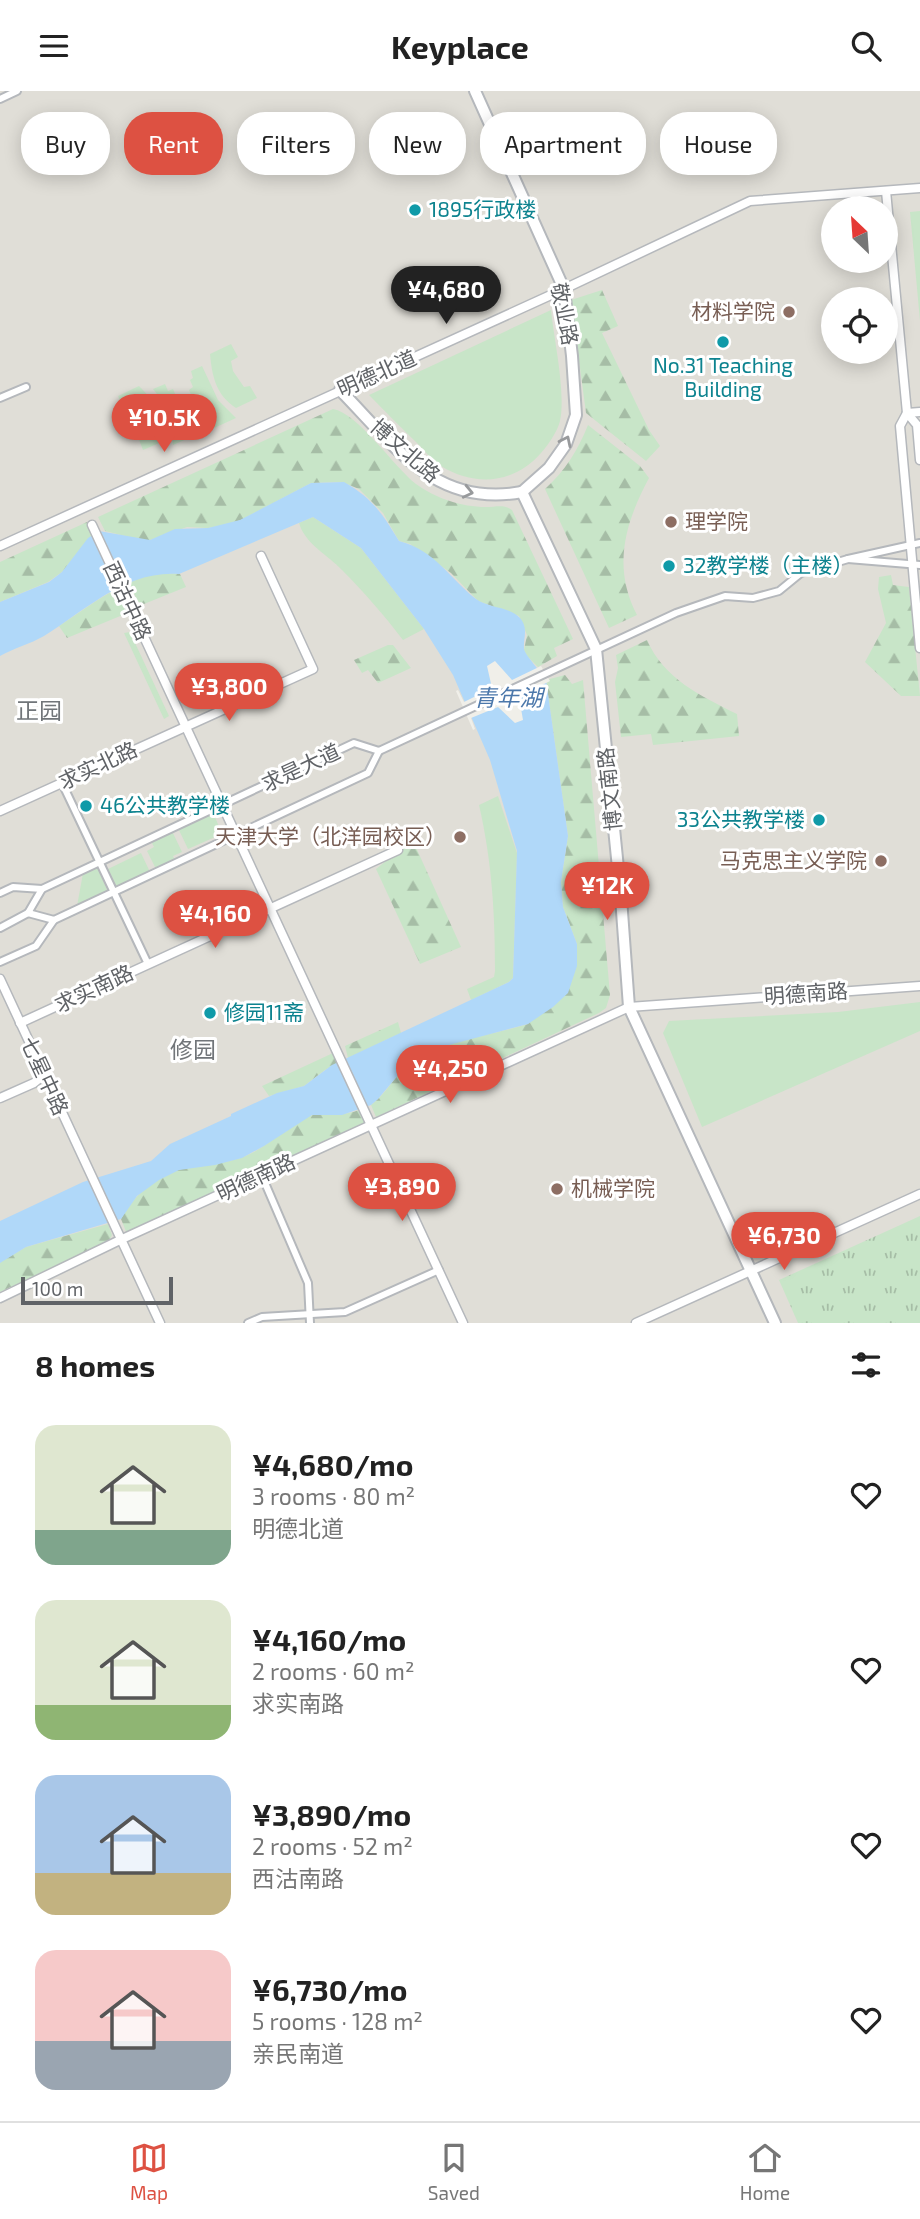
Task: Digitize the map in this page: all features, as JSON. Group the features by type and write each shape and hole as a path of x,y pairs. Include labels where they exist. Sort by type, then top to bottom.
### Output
{"street":[{"path":"0,99 17,91"},
{"name":"敬业路","path":"475,91 564,289 572,356 576,415 566,444 549,468 522,492"},
{"name":"明德北道","path":"0,546 564,289 750,201 920,188"},
{"path":"887,191 907,413 900,426 909,544 916,566 920,648"},
{"path":"0,398 26,387"},
{"name":"博文北路","path":"340,390 428,476 452,488 479,495 500,496 522,492"},
{"path":"907,413 920,412"},
{"path":"907,413 917,425 920,460"},
{"name":"博文南路","path":"522,492 596,649 629,1007 775,1323"},
{"name":"西沽中路","path":"92,525 463,1323"},
{"path":"379,751 548,670 676,613 725,596 753,598 779,591 801,573 920,543"},
{"name":"求实北路","path":"0,811 313,669 261,556"},
{"path":"848,559 916,566"},
{"name":"求是大道","path":"42,889 354,743 379,751 368,773 54,920"},
{"path":"62,783 148,964"},
{"name":"求实南路","path":"20,1023 398,850"},
{"path":"0,893 13,887 42,889 28,913 0,928"},
{"path":"0,962 36,946 54,920 28,913"},
{"name":"七星中路","path":"0,979 160,1323"},
{"name":"明德南路","path":"0,1298 120,1240 629,1007 920,986"},
{"path":"0,1098 34,1083 44,1075"},
{"path":"262,1175 308,1283 310,1323"},
{"path":"636,1323 920,1194"},
{"path":"248,1323 262,1317 345,1312 439,1270"}],"shaded area":[{"name":"天津大学（北洋园校区）","path":"0,91 920,91 920,1323 0,1323"}],"green space":[{"path":"920,211 920,321 910,212"},
{"path":"602,290 618,326 602,333 649,430 660,446 646,461 586,413 571,300"},
{"path":"551,310 561,381 560,421 555,434 544,449 519,471 494,479 454,473 435,461 369,395"},
{"path":"231,344 238,357 231,361 233,371 244,387 250,386 257,398 236,408 224,397 216,384 210,354"},
{"path":"202,366 218,400 236,418 212,429 201,407 206,404 196,408 193,400 200,396 193,399 189,390 193,387 190,380 193,378 191,371"},
{"path":"165,384 168,391 173,389 176,396 182,396 185,403 177,407 185,404 188,411 181,415 187,414 196,435 173,445 168,415 153,389"},
{"path":"139,386 159,411 164,425 164,441 143,450 138,437 143,433 138,415 131,406 124,409 118,396"},
{"path":"333,409 353,420 423,489 458,503 477,507 503,506 512,510 573,639 554,648 557,656 538,667 524,650 527,635 519,616 478,601 451,573 410,544 399,541 383,513 359,489 342,482 311,483 241,520 208,528 187,527 150,540 105,531 98,517"},
{"path":"588,425 640,466 649,478 628,528 623,562 629,597 637,615 609,628 545,489 570,460"},
{"path":"313,517 361,548 424,629 403,640 358,587 306,537 299,523"},
{"path":"87,522 93,535 62,572 48,582 0,602 0,562"},
{"path":"165,573 180,574 186,587 144,604 138,602 129,583 140,577"},
{"path":"891,575 893,585 909,587 920,696 901,696 865,662 886,623 878,589 879,577"},
{"path":"119,588 130,612 67,638 59,626"},
{"path":"130,632 169,716 164,719 124,633"},
{"path":"647,640 654,654 673,676 697,693 737,714 739,736 653,745 651,734 621,737 615,682 618,668 616,655"},
{"path":"393,645 411,668 378,683 368,670 362,673 354,660"},
{"path":"208,669 219,693 196,704 184,679"},
{"path":"565,675 572,684 583,680 610,995 606,1008 376,1117 371,1105 404,1069 422,1057 451,1044 528,1024 577,944 563,907 561,882 568,836 546,680"},
{"path":"498,796 517,853 513,978 471,1000 467,989 494,977 495,971 492,888 479,805"},
{"path":"213,812 222,834 188,849 178,828"},
{"path":"172,831 182,852 173,856 175,861 156,869 147,851 154,847 151,841"},
{"path":"414,843 461,947 420,964 376,869 402,848"},
{"path":"141,853 150,872 117,887 108,869"},
{"path":"97,867 108,892 77,906 83,873"},
{"path":"920,1002 920,1031 702,1127 663,1033 669,1021 838,1012"},
{"path":"398,1022 401,1033 348,1058 345,1046"},
{"path":"333,1053 337,1063 304,1086 269,1096 262,1086"},
{"path":"361,1109 367,1123 127,1234 121,1219 139,1195 163,1176 182,1169 227,1162 245,1156 307,1117 349,1113"},
{"path":"920,1216 920,1323 798,1323 779,1280"},
{"path":"108,1224 112,1235 109,1241 0,1292 2,1261 26,1247"}],"water":[{"name":"青年湖","path":"344,482 376,507 399,541 412,545 432,558 476,599 516,614 523,622 525,652 546,680 568,836 561,882 563,907 577,944 577,966 568,993 528,1024 449,1045 422,1056 405,1067 371,1105 342,1115 312,1115 242,1158 179,1170 137,1196 121,1219 26,1247 0,1263 0,1221 83,1182 151,1161 170,1144 277,1093 304,1086 332,1065 513,978 517,851 490,760 453,675 424,629 361,548 313,517 179,574 160,574 124,585 44,636 0,656 0,602 49,582 62,572 88,538 99,531 150,540 175,529 208,528 240,520 311,483"}],"pier":[{"path":"495,661 512,680 541,666 550,681 519,697 523,720 515,723 498,707 471,718 475,729 473,730 456,691 458,690 464,702 492,688 487,666"}],"place":[{"name":"1895行政楼","path":"415,210"},
{"name":"材料学院","path":"789,312"},
{"name":"No.31 Teaching Building","path":"723,342"},
{"name":"理学院","path":"671,522"},
{"name":"32教学楼（主楼）","path":"669,566"},
{"name":"46公共教学楼","path":"86,806"},
{"name":"33公共教学楼","path":"819,820"},
{"name":"天津大学（北洋园校区）","path":"460,837"},
{"name":"马克思主义学院","path":"881,861"},
{"name":"修园11斋","path":"210,1013"},
{"name":"机械学院","path":"557,1189"}],"district":[{"name":"正园","path":"39,711"},
{"name":"修园","path":"193,1050"}]}
